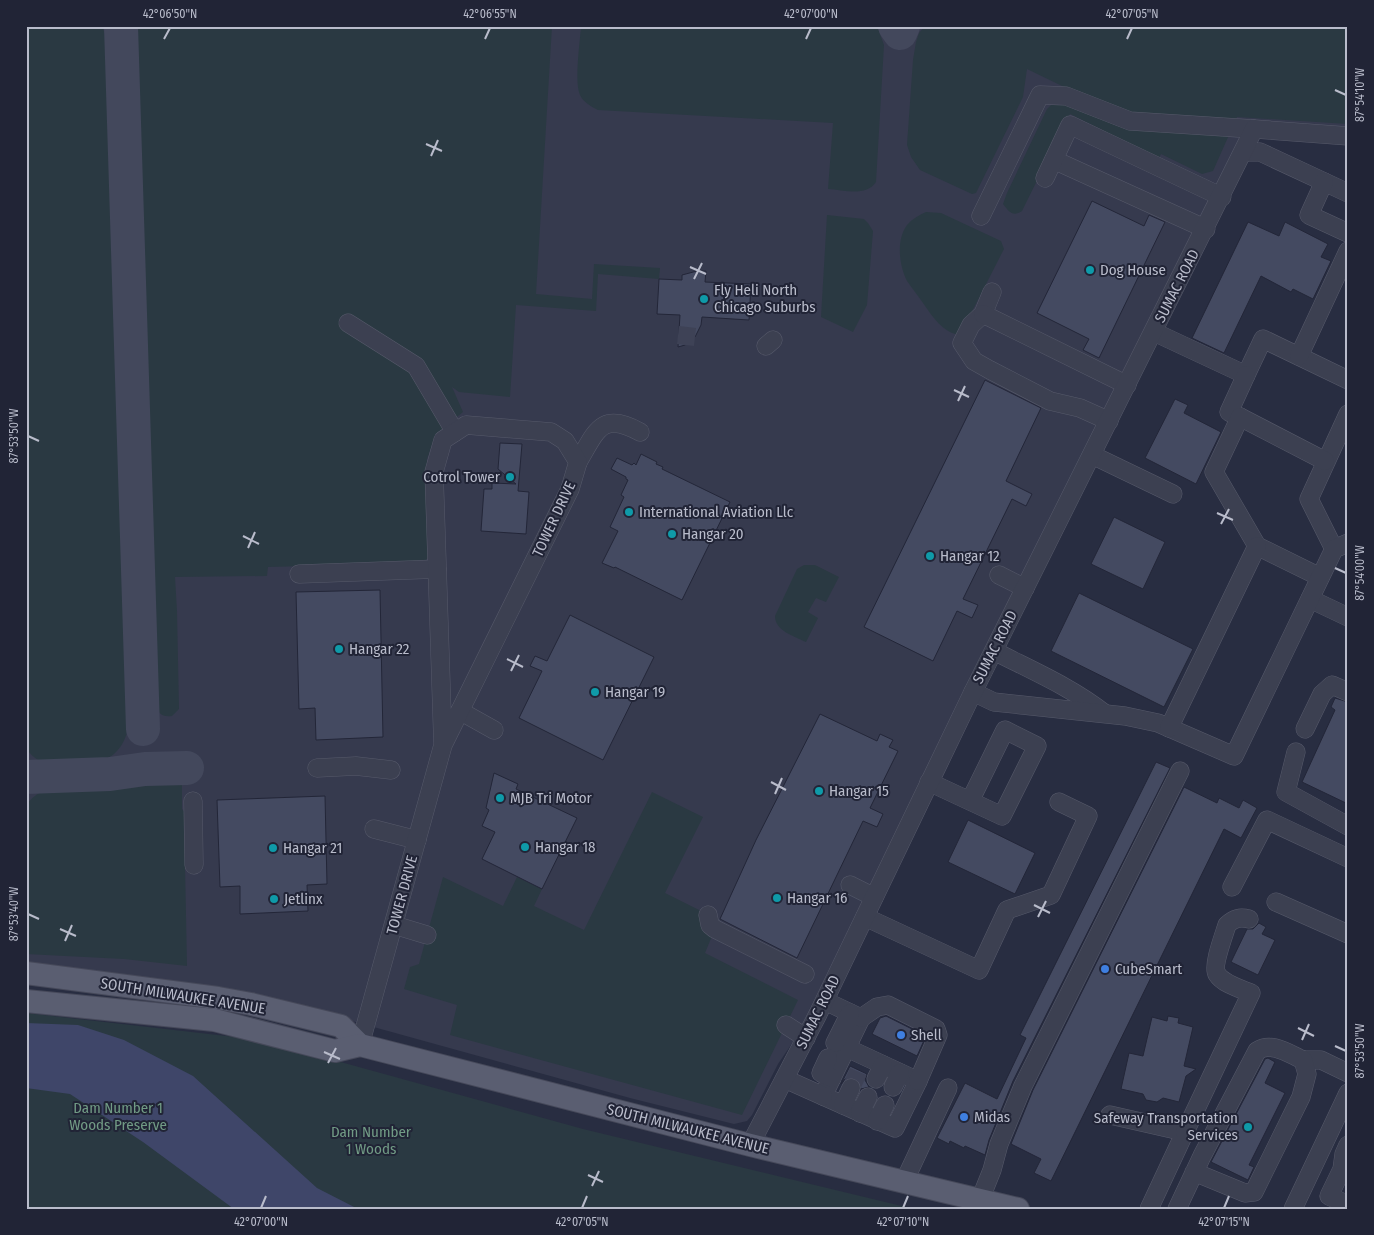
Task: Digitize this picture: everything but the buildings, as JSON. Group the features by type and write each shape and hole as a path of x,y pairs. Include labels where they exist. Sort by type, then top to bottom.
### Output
{"main road":[{"name":"SOUTH MILWAUKEE AVENUE","path":"26,974 251,1004 341,1026 360,1045"},
{"name":"SOUTH MILWAUKEE AVENUE","path":"26,1000 214,1020 335,1051 360,1045 750,1145 1018,1209"}],"street":[{"path":"981,216 1040,95 1066,96 1130,122 1348,136"},
{"path":"1045,178 1070,125 1222,197"},
{"name":"SUMAC ROAD","path":"750,1145 825,1000 973,692 1127,385 1154,332 1198,263 1206,229 1254,130"},
{"path":"1244,152 1260,152 1348,193"},
{"path":"1054,160 1206,229"},
{"path":"1324,182 1309,215 1348,233"},
{"path":"1299,356 1348,251"},
{"path":"992,292 983,314 971,325 962,343 974,361 1050,400 1080,408 1109,421"},
{"path":"983,314 1127,385"},
{"path":"348,323 416,366 455,432"},
{"path":"1154,332 1246,375"},
{"path":"1325,461 1229,412 1264,339 1348,380"},
{"path":"973,692 994,702 1104,713 1158,723 1234,756 1320,577 1341,546 1309,500 1325,461 1348,414"},
{"path":"1240,417 1214,472 1257,546 1320,577"},
{"path":"578,462 602,425 609,422 618,422 640,432"},
{"name":"TOWER DRIVE","path":"360,1045 443,745 570,489 578,462 565,441 551,432 466,425 443,440 434,472 443,745"},
{"path":"1092,455 1173,494"},
{"path":"1169,728 1257,546"},
{"path":"299,574 437,569"},
{"path":"999,575 1025,588"},
{"path":"1310,599 1348,617"},
{"path":"994,651 1055,682 1104,713"},
{"path":"1306,729 1322,694 1332,686 1348,692"},
{"path":"460,711 494,730"},
{"path":"929,782 1002,816 1037,746 1005,730 970,801"},
{"path":"1296,752 1286,792 1348,826"},
{"path":"316,768 356,766 390,770"},
{"path":"980,1200 992,1170 998,1144 1023,1086 1180,771"},
{"path":"193,801 194,865"},
{"path":"865,917 979,970 1007,910 1051,895 1088,816 1059,802"},
{"path":"1232,887 1268,820 1348,858"},
{"path":"374,829 417,840"},
{"path":"850,886 874,897"},
{"path":"1276,902 1348,934"},
{"path":"708,915 710,925 715,929 805,974"},
{"path":"1149,1209 1251,993 1224,980 1217,974 1215,967 1227,925 1232,920 1240,918 1249,919"},
{"path":"394,924 427,935"},
{"path":"825,1000 856,1015"},
{"path":"785,1079 877,1121 895,1128 938,1035 936,1029 888,1006 877,1007 856,1015 837,1050 832,1078 823,1096"},
{"path":"786,1025 806,1038"},
{"path":"1178,1209 1194,1172 1257,1051 1262,1047 1273,1047 1303,1060 1321,1060 1348,1073"},
{"path":"837,1050 897,1080 918,1081"},
{"path":"1194,1172 1245,1193 1254,1192 1301,1097 1307,1074 1303,1060"},
{"path":"843,1105 851,1088"},
{"path":"904,1182 948,1088"},
{"path":"1293,1209 1348,1094"},
{"path":"860,1113 868,1097"},
{"path":"877,1121 885,1105"},
{"path":"1110,1115 1185,1132"},
{"path":"1323,1145 1346,1150 1342,1169 1328,1196 1348,1206"}],"shaded area":[{"path":"26,26 1348,26 1348,130 1250,124 810,1017 778,1064 752,1115 747,1121 734,1124 630,1098 323,1013 26,965"}],"green space":[{"path":"26,26 102,26 108,42 128,730 121,746 114,754 98,762 77,765 46,763 36,759 26,749"},
{"path":"136,26 552,26 536,294 592,299 594,264 660,268 659,279 598,274 596,311 516,305 510,397 459,392 452,387 463,412 436,434 427,459 431,552 427,559 421,563 268,567 267,576 175,577 179,709 172,716 162,715 156,707"},
{"path":"581,26 877,26 884,45 876,182 867,190 861,191 828,189 833,123 596,109 583,100 578,89 577,71"},
{"path":"925,26 1313,26 1348,28 1348,124 1237,117 1234,123 1142,116 1093,101 1027,69 1023,97 976,193 972,194 920,170 911,157 907,145 913,60 919,33"},
{"path":"1061,102 1229,135 1213,171 1202,174 1161,154 1159,158 1070,114 1022,211 1016,214 1011,213 1003,204 1007,193 1047,109 1052,104"},
{"path":"926,212 941,213 1001,241 1004,249 960,335 948,331 934,318 907,281 902,268 900,245 904,231 911,221"},
{"path":"827,215 864,219 873,231 867,305 853,332 821,317"},
{"path":"804,565 815,565 839,577 826,602 816,598 808,612 818,618 806,642 778,626 775,616 797,569"},
{"path":"182,781 182,809 186,814 188,865 185,865 187,966 124,959 26,954 26,806 29,802 41,792 60,785"},
{"path":"652,792 703,817 665,893 701,911 703,929 712,936 705,953 798,1000 742,1115 450,1035 457,1005 404,989 410,967 419,964 443,877 503,906 517,877 542,889 534,906 584,930"},
{"name":"Dam Number 1 Woods Preserve","path":"26,1013 235,1037 319,1056 583,1129 914,1209 26,1209"}],"water":[{"path":"26,1023 78,1025 124,1040 193,1076 317,1188 358,1209 234,1209 143,1142 70,1094 26,1088"}],"taxiway":[{"path":"121,26 143,729"},
{"path":"895,26 900,33 903,26"},
{"path":"26,777 110,774 145,769 187,768"}],"tunnel":[{"path":"678,335 695,337"},
{"path":"851,1088 859,1070"}],"place":[{"name":"Dog House","path":"1090,270"},
{"name":"Fly Heli North Chicago Suburbs","path":"704,299"},
{"name":"Cotrol Tower","path":"510,477"},
{"name":"International Aviation Llc","path":"629,512"},
{"name":"Hangar 20","path":"672,534"},
{"name":"Hangar 12","path":"930,556"},
{"name":"Hangar 22","path":"339,649"},
{"name":"Hangar 19","path":"595,692"},
{"name":"Hangar 15","path":"819,791"},
{"name":"MJB Tri Motor","path":"500,798"},
{"name":"Hangar 18","path":"525,847"},
{"name":"Hangar 21","path":"273,848"},
{"name":"Hangar 16","path":"777,898"},
{"name":"Jetlinx","path":"274,899"},
{"name":"CubeSmart","path":"1105,969"},
{"name":"Shell","path":"901,1035"},
{"name":"Midas","path":"964,1117"},
{"name":"Safeway Transportation Services","path":"1248,1127"}],"park label":[{"name":"Dam Number 1 Woods","path":"371,1140"}]}
